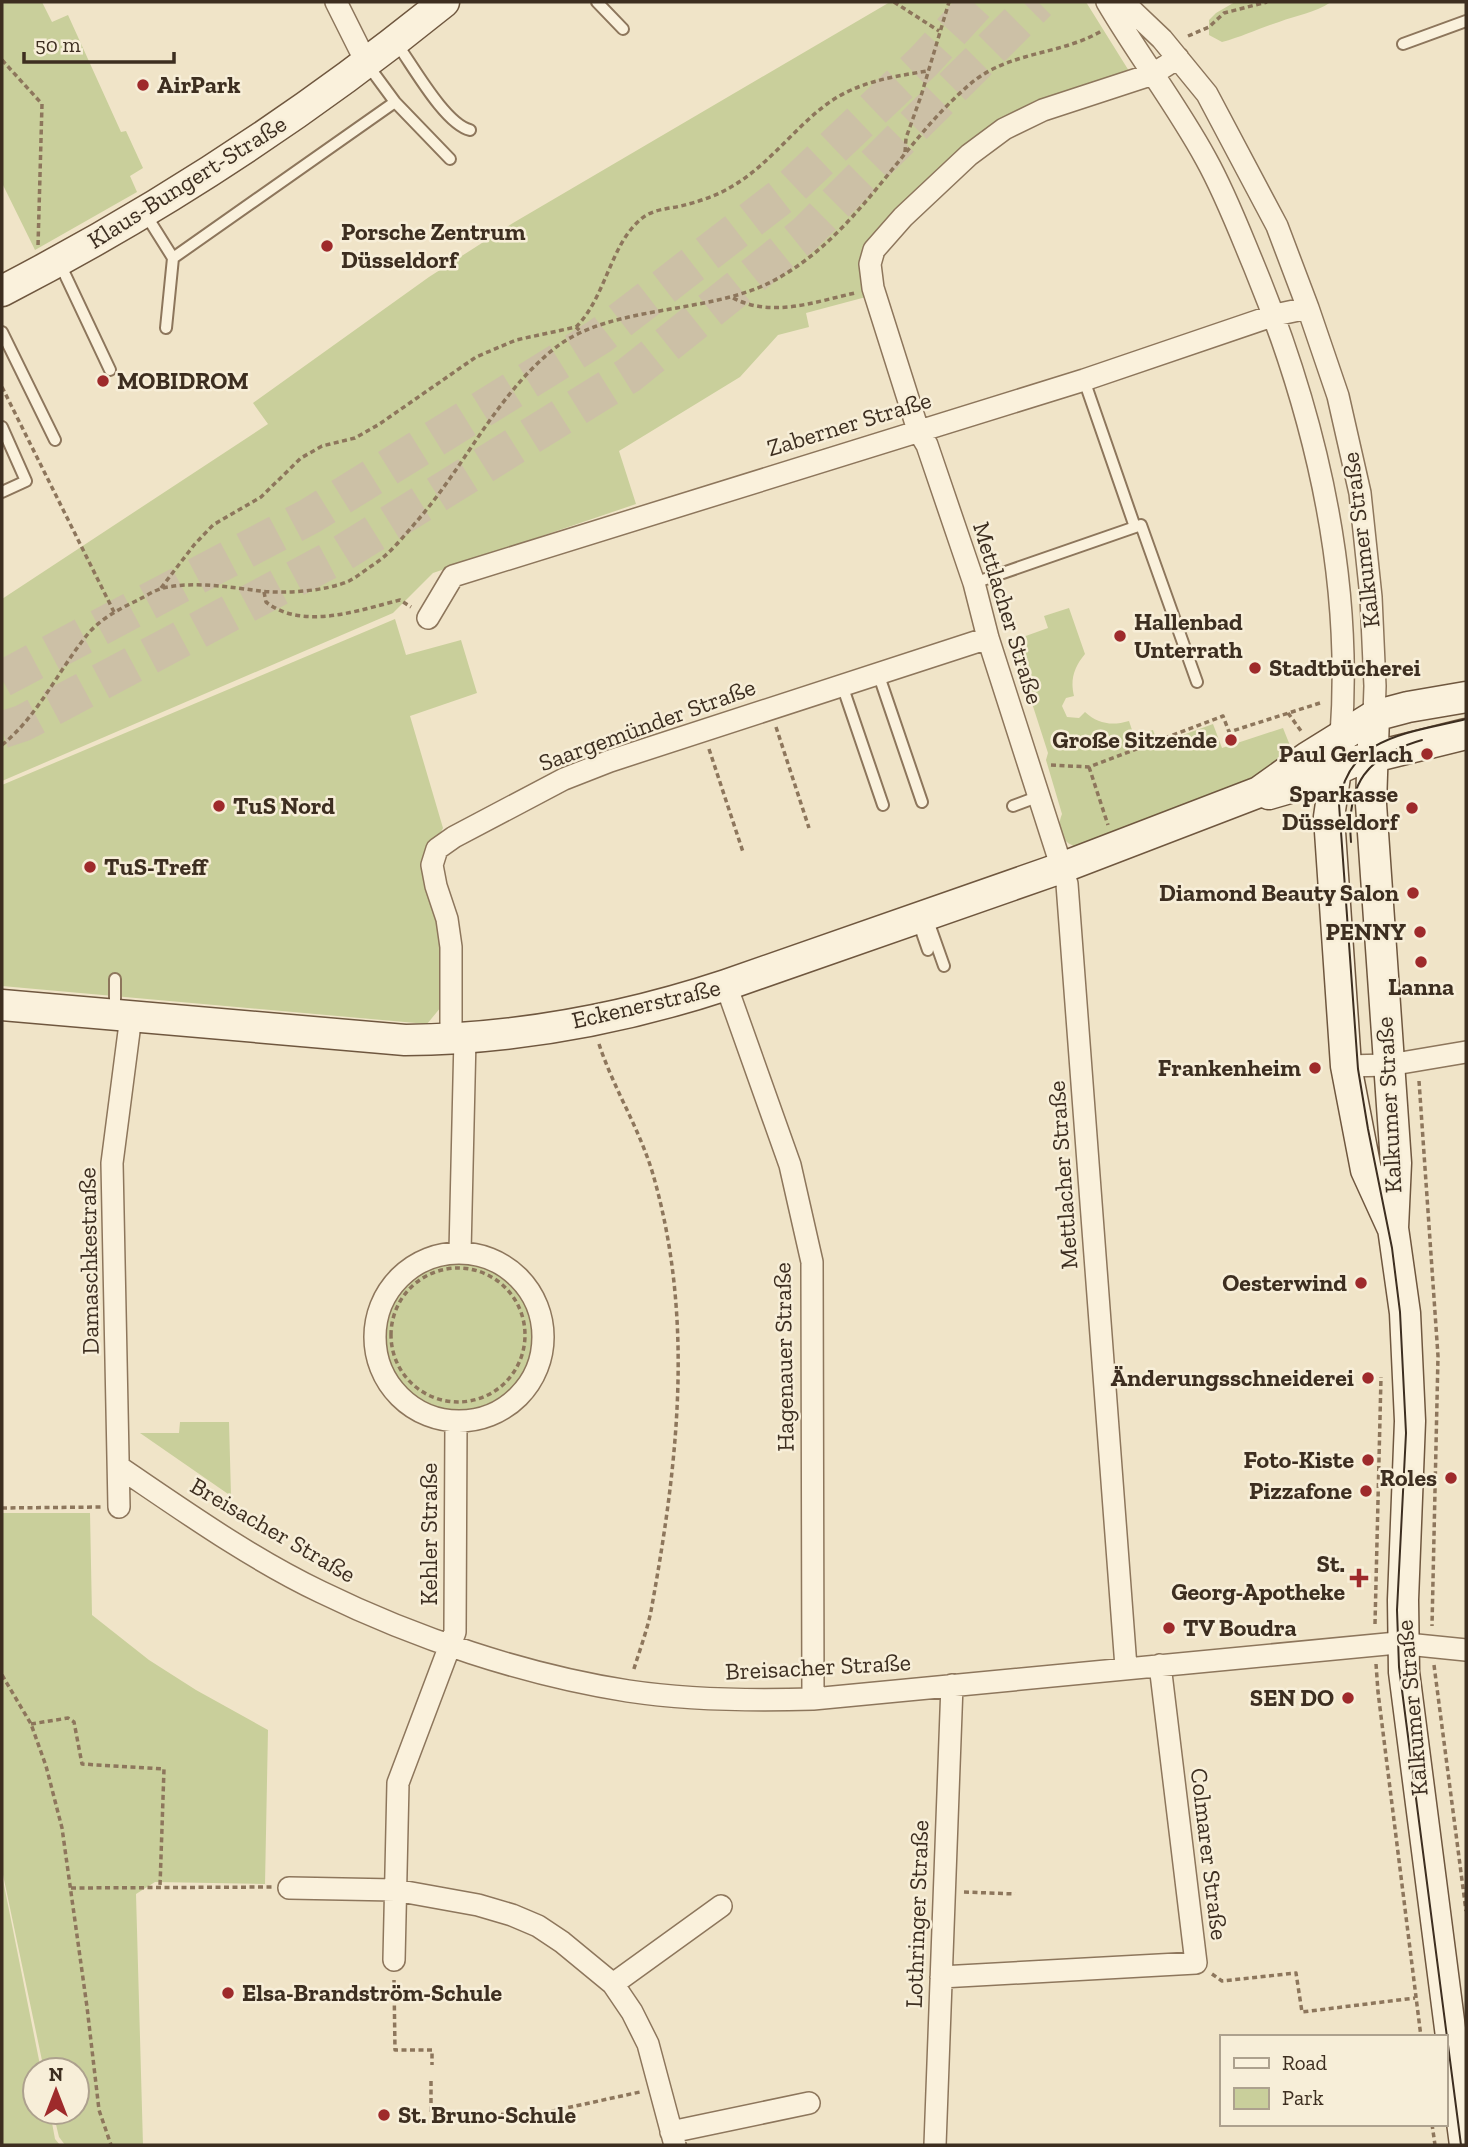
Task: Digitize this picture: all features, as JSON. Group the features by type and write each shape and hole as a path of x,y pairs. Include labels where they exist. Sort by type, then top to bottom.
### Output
{"main road":[{"name":"Klaus-Bungert-Straße","path":"2,291 144,212 262,137 367,64 444,2"},
{"name":"Eckenerstraße","path":"2,1005 391,1039 458,1039 592,1019 671,1003 1061,868 1259,792 1308,757 1374,716 1466,697"},
{"name":"Kalkumer Straße","path":"1374,716 1374,857 1390,1065 1395,1163 1393,1228 1405,1313 1410,1421 1389,1644 1404,1672 1446,1994 1459,2038 1465,2145"},
{"name":"Eckenerstraße","path":"1259,792 1272,794 1372,757 1466,734"},
{"name":"Kalkumer Straße","path":"1341,736 1329,817 1346,1066 1366,1170 1393,1228"},
{"path":"1341,736 1353,739 1372,757"},
{"path":"1307,783 1323,795 1329,817"}],"street":[{"path":"336,2 367,64"},
{"name":"Kalkumer Straße","path":"1107,2 1207,160 1275,316 1302,400 1326,501 1337,564 1344,695 1341,736"},
{"name":"Kalkumer Straße","path":"1123,2 1162,38 1207,94 1277,226 1308,308 1338,396 1360,493 1371,597 1376,686 1374,716"},
{"path":"1153,74 1178,58"},
{"name":"Mettlacher Straße","path":"1126,1667 1067,884 1037,797 988,638 974,583 927,445 918,430 873,288 870,264 874,250 903,217 969,155 1004,129 1043,110 1153,74"},
{"name":"Zaberner Straße","path":"428,618 453,576 1084,380 1275,316 1308,308"},
{"name":"Saargemünder Straße","path":"458,1039 449,933 432,865 437,849 454,837 564,779 770,708 988,638"},
{"name":"Hagenauer Straße","path":"726,985 790,1165 811,1262 813,1699"},
{"name":"Damaschkestraße","path":"119,1507 112,1163 123,1016"},
{"path":"458,1039 460,1260"},
{"path":"1346,1066 1390,1065 1466,1052"},
{"path":"434,1256 460,1260 484,1256 506,1266 524,1282 531,1293 544,1326 543,1351 535,1374 522,1394 503,1409 480,1419 456,1421 430,1416 407,1404 389,1384 378,1361 374,1335 379,1309 392,1286 410,1268 434,1256"},
{"name":"Kehler Straße","path":"394,1960 398,1783 455,1632 456,1421"},
{"name":"Breisacher Straße","path":"119,1467 213,1530 286,1573 357,1609 448,1646 627,1691 721,1699 813,1699 1126,1667 1389,1644 1466,1650"},
{"name":"Colmarer Straße","path":"941,1977 1196,1963 1160,1665"},
{"name":"Lothringer Straße","path":"935,2145 952,1685"},
{"path":"289,1888 395,1890 478,1905 538,1926 562,1942 612,1984 632,2012 648,2044 673,2139 809,2103"},
{"path":"612,1984 721,1906"}],"lane":[{"path":"597,2 623,29"},
{"path":"1403,44 1466,21"},
{"path":"396,41 449,118 461,128 470,130"},
{"path":"367,64 395,102 450,159"},
{"path":"173,258 395,102"},
{"path":"144,212 173,258 166,328"},
{"path":"51,266 110,370"},
{"path":"2,332 55,440"},
{"path":"1084,380 1135,527"},
{"path":"2,427 26,481 2,492"},
{"path":"974,583 1140,525 1197,682"},
{"path":"878,673 922,802"},
{"path":"842,685 883,805"},
{"path":"1013,806 1037,797"},
{"path":"921,917 928,950"},
{"path":"921,917 944,966"},
{"path":"115,979 123,1016"}],"path":[{"path":"894,2 939,31"},
{"path":"905,154 906,138 949,2"},
{"path":"1188,36 1209,27 1224,13 1267,2"},
{"path":"2,745 13,736 41,702 88,633 114,612 161,588 192,585 235,587 264,592 320,589 348,581 384,558 443,492 495,410 535,365 559,345 581,332 613,321 732,298 772,281 810,258 847,225 949,104 972,83 997,65 1083,41 1097,34"},
{"path":"2,61 42,104 38,260 51,266"},
{"path":"161,588 213,525 261,497 301,458 321,446 355,438 378,425 476,357 516,340 576,327 594,304 625,239 640,219 654,211 681,206 730,188 762,164 826,104 853,89 884,78 927,71"},
{"path":"732,298 749,306 780,309 873,288"},
{"path":"576,327 581,332"},
{"path":"2,387 114,612"},
{"path":"264,592 266,602 272,607 303,616 337,615 400,600 428,618"},
{"path":"1028,763 1089,767 1223,716 1229,732 1344,695"},
{"path":"770,708 809,828"},
{"path":"1288,713 1301,732"},
{"path":"704,730 743,852"},
{"path":"1089,767 1115,847"},
{"path":"592,1019 608,1070 636,1126 651,1170 672,1256 679,1339 678,1425 664,1543 651,1611 627,1691"},
{"path":"460,1260 497,1279 513,1295 526,1328 525,1349 517,1369 503,1385 482,1398 457,1402 428,1395 408,1380 397,1363 391,1339 394,1314 404,1294 419,1280 460,1260"},
{"path":"1382,1368 1389,1644 1378,1692 1421,2035"},
{"path":"2,1508 119,1507"},
{"path":"2,1675 31,1724 46,1766 62,1828 99,2109 111,2145"},
{"path":"31,1724 68,1718 75,1722 82,1764 164,1769 160,1886"},
{"path":"71,1888 289,1888"},
{"path":"944,1891 1015,1894"},
{"path":"394,1960 394,2050 432,2050 432,2064"},
{"path":"1196,1963 1222,1981 1296,1973 1302,2012 1446,1994"},
{"path":"431,2081 431,2113 534,2115 660,2087"},
{"path":"1432,2126 1435,2145"}],"green space":[{"path":"2,2 42,2 52,22 68,15 121,132 126,131 143,168 130,176 137,192 35,250 2,183"},
{"path":"890,2 1086,2 1129,71 1040,100 999,120 973,140 863,248 859,269 866,297 806,313 809,327 778,335 740,377 619,451 636,504 433,573 393,613 2,781 2,599 268,424 253,403 429,277 513,223"},
{"path":"1235,2 1331,2 1222,42 1209,35 1209,20"},
{"path":"1069,608 1085,654 1074,674 1074,696 1066,698 1062,706 1067,717 1079,718 1085,712 1106,723 1129,721 1134,736 1153,730 1158,744 1213,724 1222,748 1283,728 1293,753 1237,786 1076,847 1071,845 1061,834 1062,814 1046,760 1048,753 1012,641 1048,628 1044,616"},
{"name":"TuS Nord","path":"395,619 406,655 461,640 477,693 410,716 443,828 425,863 442,949 441,1007 427,1024 2,986 2,785"},
{"path":"458,1260 487,1266 511,1282 527,1306 533,1335 527,1364 511,1388 487,1404 458,1410 429,1404 405,1388 389,1364 383,1335 389,1306 405,1282 429,1266"},
{"path":"180,1422 229,1422 231,1496 140,1433 179,1433"},
{"path":"2,1513 90,1513 92,1615 149,1660 268,1730 265,1884 155,1882 136,1894 143,2145 65,2145 59,2137 56,2126 91,2126 91,2056 41,2056 2,1870"},
{"path":"2,1875 38,2056 21,2056 21,2126 53,2126 55,2139 60,2145 2,2145"}],"tunnel":[{"path":"2,679 310,516 600,336 783,195 924,61 978,2"},
{"path":"2,730 23,723 336,557 629,375 805,234 1038,2"}],"tram line":[{"path":"1447,2035 1399,1667 1397,1610 1406,1433 1400,1312 1392,1248 1358,1069 1339,804 1345,781 1355,764 1369,750 1404,734 1466,719"},
{"path":"1351,842 1352,803 1364,775 1387,754 1422,740"},
{"path":"1447,2037 1461,2145"}],"place":[{"name":"AirPark","path":"143,85"},
{"name":"Porsche Zentrum Düsseldorf","path":"327,246"},
{"name":"MOBIDROM","path":"103,381"},
{"name":"Hallenbad Unterrath","path":"1120,636"},
{"name":"Stadtbücherei","path":"1255,668"},
{"name":"Große Sitzende","path":"1231,740"},
{"name":"Paul Gerlach","path":"1427,754"},
{"name":"TuS Nord","path":"219,806"},
{"name":"Sparkasse Düsseldorf","path":"1412,808"},
{"name":"TuS-Treff","path":"90,867"},
{"name":"Diamond Beauty Salon","path":"1413,893"},
{"name":"PENNY","path":"1420,932"},
{"name":"Lanna","path":"1421,962"},
{"name":"Frankenheim","path":"1315,1068"},
{"name":"Oesterwind","path":"1361,1283"},
{"name":"Änderungsschneiderei","path":"1368,1378"},
{"name":"Foto-Kiste","path":"1368,1460"},
{"name":"Roles","path":"1451,1478"},
{"name":"Pizzafone","path":"1366,1491"},
{"name":"St. Georg-Apotheke","path":"1359,1578"},
{"name":"TV Boudra","path":"1169,1628"},
{"name":"SEN DO","path":"1348,1698"},
{"name":"Elsa-Brandström-Schule","path":"228,1993"},
{"name":"St. Bruno-Schule","path":"384,2115"}]}
